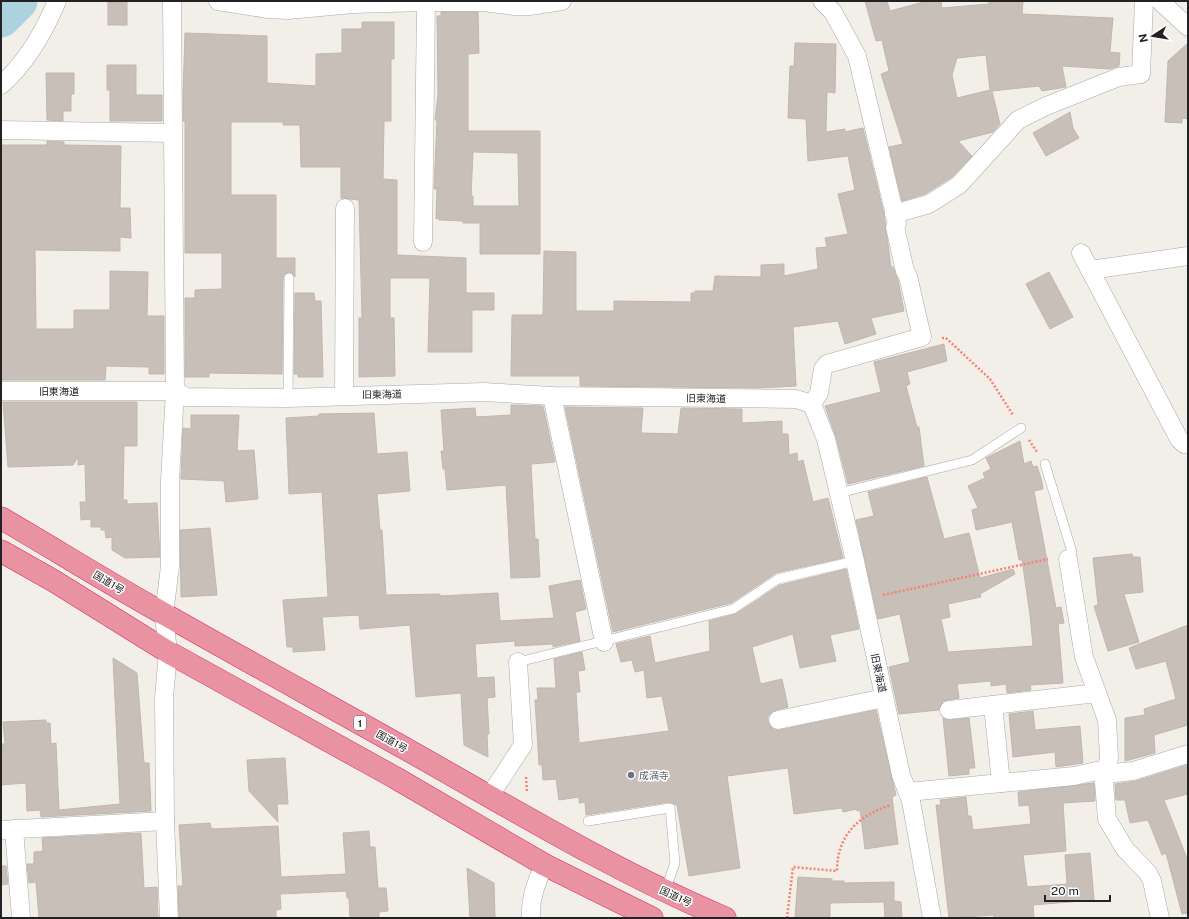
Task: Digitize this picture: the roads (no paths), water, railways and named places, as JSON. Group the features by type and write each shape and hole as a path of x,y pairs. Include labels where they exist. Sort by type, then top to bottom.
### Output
{"highway":[{"name":"国道1号","path":"1,518 164,615 601,859 665,891 725,918"},
{"path":"1,551 54,581 168,652 394,777 545,864 652,918"}],"street":[{"path":"1,85 25,58 37,41 57,1"},
{"path":"169,918 165,821 164,698 168,652 164,615 170,566 170,480 174,391 172,1"},
{"path":"218,1 268,10 288,10 353,4 426,2 484,2 514,6 562,1"},
{"path":"812,404 819,393 823,369 827,364 922,337 908,276 905,271 895,227 897,224 857,56 832,12 822,1"},
{"path":"894,214 929,204 959,185 1018,120 1044,107 1119,77 1141,74 1144,1"},
{"path":"1160,1 1188,27"},
{"path":"423,242 426,2"},
{"path":"1,130 172,133"},
{"path":"344,395 345,208"},
{"path":"1081,253 1179,439 1184,444 1188,443"},
{"path":"1090,270 1188,256"},
{"name":"旧東海道","path":"1,391 174,391 186,396 288,398 344,395 482,392 552,396 796,399 812,404 826,439 855,561 901,775 909,796 932,918"},
{"path":"552,396 604,642"},
{"path":"1068,559 1084,658 1107,720 1109,758 1105,772 1107,818 1125,848 1148,873 1152,881 1160,918"},
{"path":"489,797 523,745 518,662"},
{"path":"949,710 1097,693"},
{"path":"778,720 884,698"},
{"path":"993,705 1001,783"},
{"path":"909,796 1001,783 1105,772 1134,771 1188,754"},
{"path":"21,918 8,829 165,821"},
{"path":"531,918 536,883 545,864"}],"lane":[{"path":"288,398 289,278"},
{"path":"838,493 972,460 1021,428"},
{"path":"1045,464 1072,552 1068,559"},
{"path":"518,662 733,609 778,579 855,561"},
{"path":"588,821 670,808 675,863 665,891"}],"waterway":[{"path":"1,18 18,1"}],"place":[{"name":"成満寺","path":"631,775"}]}
